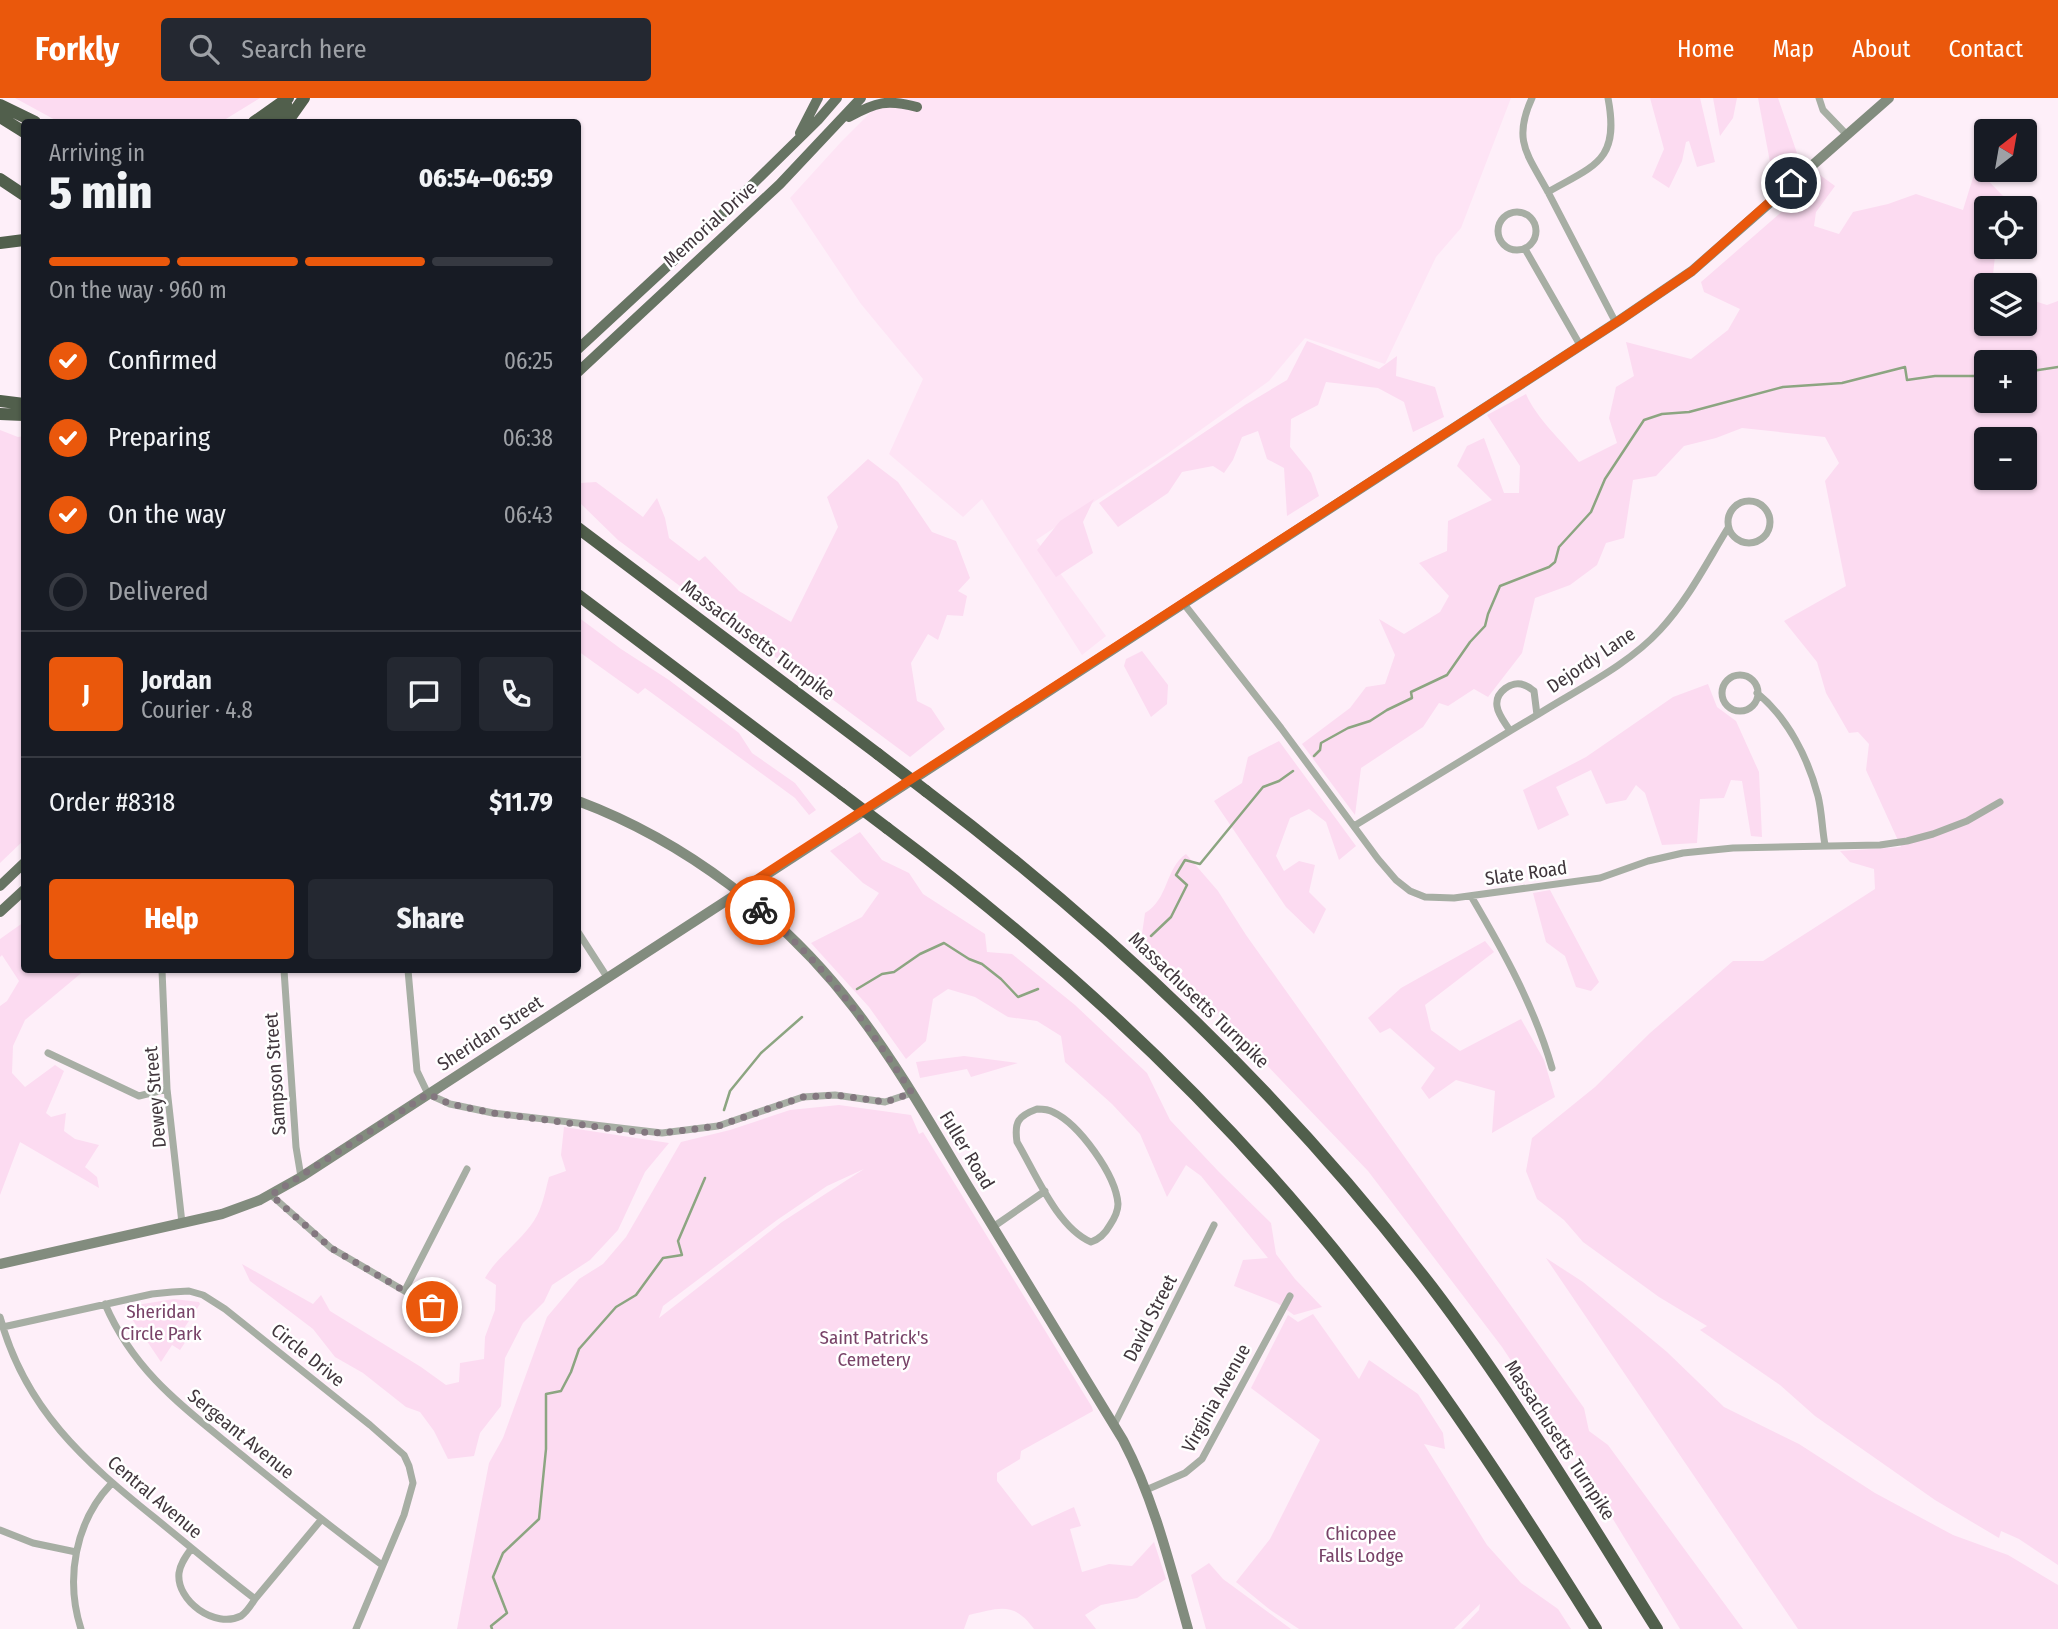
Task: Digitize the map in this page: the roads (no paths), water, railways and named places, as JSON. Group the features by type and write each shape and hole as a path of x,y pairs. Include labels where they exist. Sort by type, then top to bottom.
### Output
{"highway":[{"path":"258,119 289,98"},
{"path":"275,119 289,98"},
{"path":"289,119 304,98"},
{"path":"297,119 304,98"},
{"path":"0,105 29,119"},
{"path":"0,117 21,130"},
{"path":"0,179 21,193"},
{"path":"0,243 21,240"},
{"path":"0,401 21,404"},
{"path":"0,414 21,415"},
{"name":"Massachusetts Turnpike","path":"581,530 1033,874 1145,972 1233,1058 1331,1163 1424,1277 1476,1347 1529,1425 1657,1629"},
{"path":"581,597 978,898 1093,997 1163,1062 1271,1176 1364,1287 1492,1466 1596,1629"}],"main road":[{"path":"793,145 818,98"},
{"name":"Memorial Drive","path":"581,346 793,145 837,98"},
{"name":"Memorial Drive","path":"581,369 780,184 862,98"},
{"path":"840,121 885,101 917,107"},
{"path":"653,279 657,296"},
{"path":"644,288 657,296"},
{"path":"0,886 21,866"},
{"path":"0,912 21,893"}],"street":[{"path":"1532,98 1521,130 1524,147 1616,323"},
{"path":"1548,192 1599,163 1612,132 1608,98"},
{"path":"1819,98 1823,110 1847,135"},
{"name":"Sheridan Street","path":"0,1264 222,1214 271,1195 302,1177 607,976 1616,323 1692,271 1889,98"},
{"path":"1521,212 1535,223 1536,235 1525,249 1519,251 1506,247 1499,236 1500,223 1509,214 1521,212"},
{"path":"1525,249 1580,345"},
{"name":"Dejordy Lane","path":"1510,732 1498,711 1496,702 1500,692 1512,685 1522,684 1534,691 1537,715 1616,666 1659,631 1687,595 1728,527 1732,508 1744,501 1750,501 1763,506 1769,518 1768,532 1763,538 1750,543 1736,539 1728,527"},
{"name":"Slate Road","path":"1184,604 1387,870 1410,891 1425,897 1471,896 1600,878 1648,861 1683,853 1733,848 1880,845 1907,841 1967,821 2000,802"},
{"path":"1757,693 1753,704 1743,710 1726,705 1722,693 1729,679 1739,675 1750,679 1757,693 1784,720 1799,748 1818,796 1825,845"},
{"path":"1354,826 1537,715"},
{"name":"Fuller Road","path":"581,802 662,840 695,860 737,892 790,937 837,986 872,1031 1132,1456 1146,1490 1188,1629"},
{"path":"1471,896 1513,970 1541,1029 1552,1068"},
{"path":"581,937 607,976"},
{"name":"Dewey Street","path":"162,973 167,1089 183,1223"},
{"name":"Sampson Street","path":"284,973 296,1147 302,1177"},
{"path":"408,973 418,1071 428,1094 450,1104 493,1113 662,1133 718,1126 803,1097 835,1095 885,1102 912,1093"},
{"path":"48,1053 139,1096 167,1089"},
{"path":"1037,1109 1051,1110 1066,1121 1093,1150 1116,1195 1118,1207 1107,1230 1099,1240 1091,1242 1078,1237 1063,1220 1045,1191 1017,1142 1016,1132 1018,1121 1024,1113 1037,1109"},
{"path":"405,1290 467,1170"},
{"path":"993,1227 1045,1191"},
{"path":"271,1195 331,1248 432,1307"},
{"name":"David Street","path":"1114,1425 1214,1225"},
{"name":"Circle Drive","path":"3,1327 172,1292 189,1291 203,1295 225,1309 404,1455 410,1466 413,1483 404,1515 356,1629"},
{"name":"Virginia Avenue","path":"1146,1490 1185,1473 1202,1459 1290,1296"},
{"name":"Sergeant Avenue","path":"105,1304 113,1322 155,1383 321,1520 382,1565"},
{"name":"Central Avenue","path":"0,1317 15,1359 54,1426 79,1454 191,1549 255,1599"},
{"path":"80,1629 73,1590 76,1552 95,1506 111,1483"},
{"path":"191,1549 181,1565 179,1578 186,1598 200,1612 216,1619 231,1620 246,1612 321,1520"},
{"path":"0,1530 33,1543 76,1552"}],"waterway":[{"path":"1314,756 1320,750 1321,743 1348,728 1370,721 1412,698 1411,692 1447,675 1485,626 1500,586 1549,567 1555,562 1559,547 1591,512 1605,479 1644,420 1662,414 1689,412 1783,387 1842,383 1905,367 1907,380 1935,376 1974,376"},
{"path":"2037,370 2058,367"},
{"path":"1151,936 1171,917 1187,885 1176,875 1185,860 1200,864 1263,787 1279,781 1293,771"},
{"path":"857,989 882,974 894,972 920,954 944,943 982,964 1018,997 1038,989"},
{"path":"724,1110 730,1091 761,1053 802,1017"},
{"path":"492,1629 491,1626 507,1613 493,1577 503,1553 539,1519 546,1449 546,1394 561,1391 579,1349 616,1307 636,1295 663,1258 682,1255 678,1241 705,1178"}],"park label":[{"name":"Sheridan Circle Park","path":"161,1322"},
{"name":"Saint Patrick's Cemetery","path":"874,1348"},
{"name":"Chicopee Falls Lodge","path":"1361,1544"}]}
